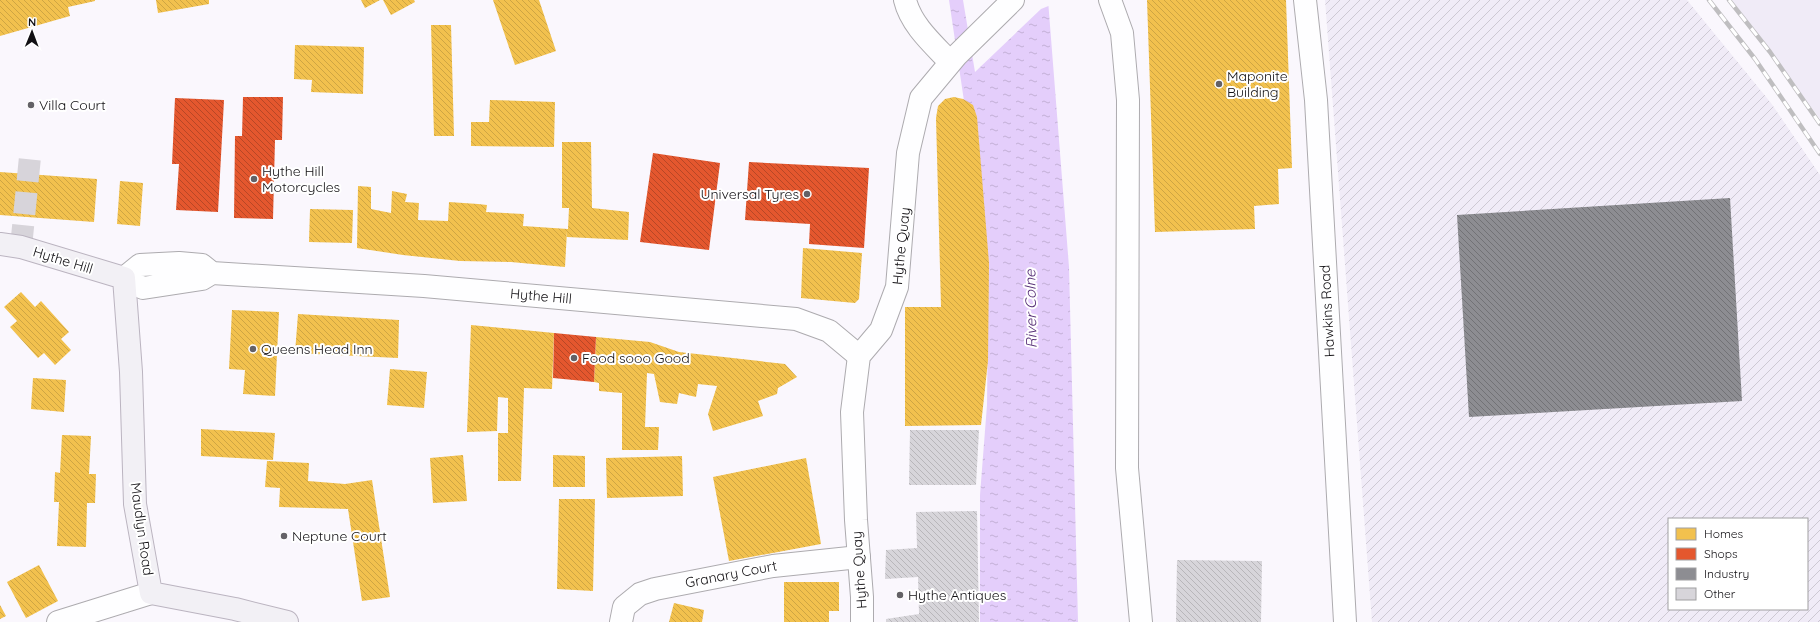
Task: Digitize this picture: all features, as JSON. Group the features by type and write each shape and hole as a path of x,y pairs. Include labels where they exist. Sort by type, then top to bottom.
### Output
{"main road":[{"name":"Hythe Hill","path":"0,244 21,247 124,278"},
{"name":"Maudlyn Road","path":"124,278 131,372 135,504 151,593 235,609 287,622"}],"street":[{"path":"905,0 907,9 926,38 953,59"},
{"name":"Hythe Quay","path":"862,622 852,412 859,356 881,330 897,287 908,153 921,98 953,59 1013,0"},
{"path":"1110,0 1122,34 1128,100 1127,468 1141,622"},
{"name":"Hawkins Road","path":"1305,0 1316,100 1345,622"},
{"name":"Hythe Hill","path":"124,278 143,288 202,279 212,272 424,286 796,319 828,331 859,356"},
{"name":"Granary Court","path":"621,622 624,607 640,594 655,589 773,566 859,557"},
{"path":"58,622 151,593"}],"shaded area":[{"path":"1325,0 1687,0 1771,103 1820,175 1820,622 1372,622"},
{"path":"1732,0 1820,0 1820,119"}],"water":[{"name":"River Colne","path":"949,0 1048,0 1069,267 1078,622 980,622 980,495 987,405 988,315 982,222"}],"pier":[{"path":"963,0 1050,0 1051,5 1041,9 975,72"}],"building: Homes":[{"path":"0,0 95,1 68,7 70,16 0,36"},
{"path":"156,0 209,0 209,4 158,13"},
{"path":"361,0 380,0 365,8"},
{"path":"383,0 414,0 415,2 391,15"},
{"path":"493,0 539,0 556,51 515,65"},
{"name":"Maponite Building","path":"1147,0 1286,0 1292,168 1278,169 1279,204 1254,206 1255,229 1155,232"},
{"path":"431,25 451,25 454,136 434,136"},
{"path":"295,45 364,47 363,94 311,92 312,80 294,79"},
{"path":"954,97 963,99 973,105 977,117 989,263 988,361 981,425 905,426 905,307 941,307 936,118 938,106 945,99"},
{"path":"490,100 555,102 554,147 471,146 471,122 489,122"},
{"path":"562,142 591,142 592,208 629,212 628,240 567,237 567,231 565,267 511,262 460,261 357,248 358,186 371,187 371,209 391,213 392,191 407,194 405,202 419,203 418,220 448,221 449,202 487,205 486,212 524,214 523,226 568,229 569,208 562,208"},
{"path":"0,172 97,179 94,222 0,215"},
{"path":"120,181 143,183 140,226 117,224"},
{"path":"310,209 353,210 352,243 309,242"},
{"path":"803,248 862,253 859,299 855,303 801,298"},
{"path":"21,292 35,307 41,301 69,332 61,339 71,350 55,365 44,353 38,358 10,327 17,321 4,307"},
{"name":"Queens Head Inn","path":"232,310 279,312 275,396 243,394 245,370 229,369"},
{"path":"298,314 399,320 398,358 295,353"},
{"path":"471,325 554,333 552,389 524,388 521,481 498,481 498,433 508,433 508,398 498,397 497,431 467,432"},
{"path":"596,337 650,342 679,352 785,364 797,377 778,388 777,394 758,401 763,416 713,431 708,414 717,386 698,384 696,397 679,393 677,404 660,402 654,374 647,373 645,427 659,427 658,450 622,450 622,393 599,391 599,383 594,382"},
{"path":"390,369 427,372 424,408 387,405"},
{"path":"33,378 66,380 64,412 31,409"},
{"path":"201,429 275,433 273,460 201,456"},
{"path":"62,435 91,436 89,474 96,474 95,503 87,503 86,547 57,546 59,502 54,502 55,472 60,473"},
{"path":"463,455 467,501 433,503 430,458"},
{"path":"553,455 585,456 585,487 553,487"},
{"path":"682,456 683,496 607,498 606,458"},
{"path":"806,458 821,544 729,561 713,477"},
{"path":"267,461 309,463 308,481 345,484 372,480 390,597 362,601 348,509 279,507 280,488 265,487"},
{"path":"559,499 595,499 593,591 557,589"},
{"path":"39,565 58,601 26,618 7,582"},
{"path":"784,582 839,582 839,611 829,611 829,622 784,622"},
{"path":"674,603 704,610 702,622 669,622"},
{"path":"0,605 6,616 0,619"}],"building: Shops":[{"name":"Hythe Hill Motorcycles","path":"243,97 283,97 282,140 275,140 273,219 234,218 235,136 242,136"},
{"path":"175,98 224,100 218,212 176,210 179,164 172,164"},
{"name":"Universal Tyres","path":"653,153 720,163 709,250 640,242"},
{"name":"Universal Tyres","path":"749,162 869,168 864,248 809,244 810,224 745,220"},
{"name":"Food sooo Good","path":"554,333 596,337 594,382 553,378"}],"building: Industry":[{"path":"1730,198 1742,401 1469,417 1457,215"}],"building: Other":[{"path":"910,430 979,430 976,485 909,485"},
{"path":"977,511 979,622 886,622 886,619 919,614 918,577 885,579 886,550 917,548 916,512"},
{"path":"1177,560 1262,561 1261,622 1176,622"}],"tunnel":[{"path":"21,247 30,157"}],"railway":[{"path":"1709,0 1755,59 1820,154"},
{"path":"1729,0 1770,52 1820,124"}],"place":[{"name":"Maponite Building","path":"1219,84"},
{"name":"Villa Court","path":"31,105"},
{"name":"Hythe Hill Motorcycles","path":"254,179"},
{"name":"Universal Tyres","path":"807,194"},
{"name":"Queens Head Inn","path":"253,349"},
{"name":"Food sooo Good","path":"574,358"},
{"name":"Neptune Court","path":"284,536"},
{"name":"Hythe Antiques","path":"900,595"}]}
